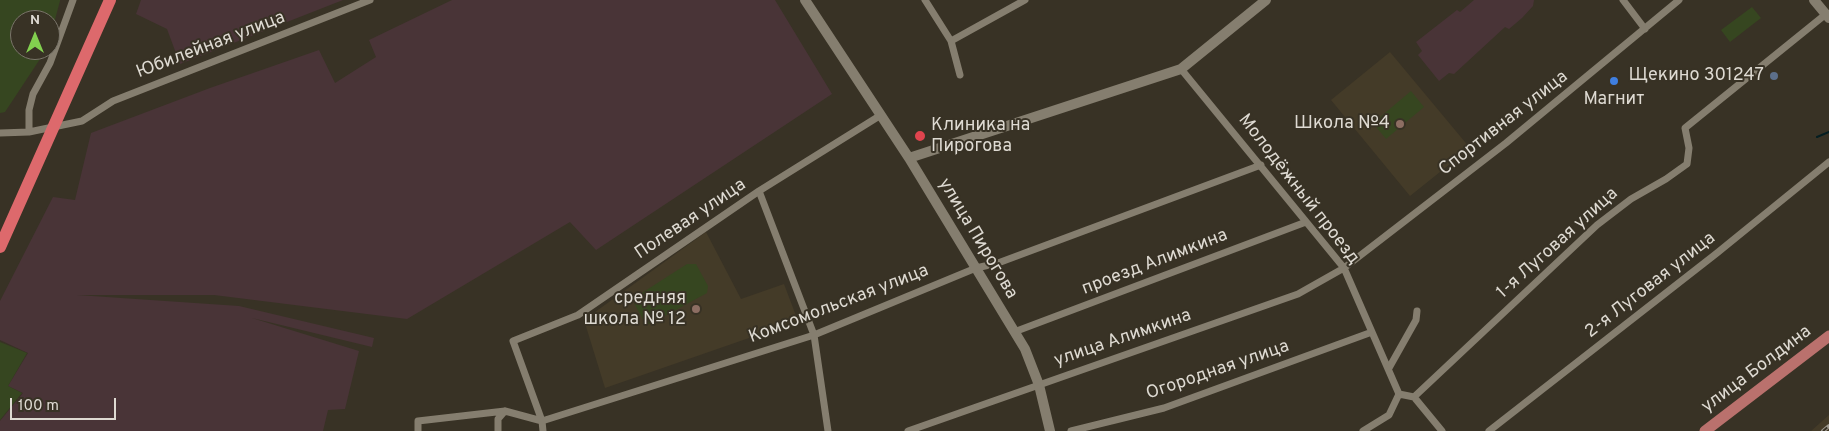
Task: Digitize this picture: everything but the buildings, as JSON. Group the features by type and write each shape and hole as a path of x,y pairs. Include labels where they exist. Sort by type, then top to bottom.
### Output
{"highway":[{"path":"0,247 110,0"}],"main road":[{"name":"улица Болдина","path":"1706,431 1829,336"}],"street":[{"path":"29,132 29,110 33,94 50,63 73,0"},
{"name":"Юбилейная улица","path":"0,133 29,132 66,126 82,121 113,101 370,0"},
{"name":"улица Пирогова","path":"805,0 909,158 1025,350 1039,385 1050,431"},
{"path":"925,0 951,41 960,75"},
{"path":"951,41 1025,0"},
{"path":"909,158 1181,69 1266,0"},
{"path":"1623,0 1645,29"},
{"name":"Спортивная улица","path":"1344,268 1506,143 1679,0"},
{"path":"1814,0 1827,16"},
{"name":"1-я Луговая улица","path":"1414,397 1597,224 1631,199 1666,179 1687,164 1689,148 1685,128 1827,16"},
{"name":"Молодёжный проезд","path":"1181,69 1344,268 1399,394"},
{"name":"Полевая улица","path":"542,421 514,341 578,315 759,192 881,115"},
{"name":"2-я Луговая улица","path":"1489,431 1717,253 1829,162"},
{"name":"Комсомольская улица","path":"542,421 814,335 976,268 998,263 1261,166"},
{"path":"759,192 814,335 828,431"},
{"name":"проезд Алимкина","path":"1014,332 1306,222"},
{"name":"улица Алимкина","path":"908,431 1298,294 1344,268"},
{"path":"1389,368 1416,320 1417,310"},
{"name":"Огородная улица","path":"1071,431 1164,408 1372,332"},
{"path":"1365,431 1389,415 1399,394 1414,397 1442,431"},
{"path":"498,431 498,419 505,411"},
{"path":"418,431 418,421 505,411 542,421 543,431"}],"shaded area":[{"path":"141,0 343,0 180,64 167,29 136,14"},
{"path":"452,0 775,0 832,94 596,250 570,222 407,319 214,295 77,295 239,306 374,338 372,347 252,318 359,351 345,409 328,410 323,431 0,431 0,421 23,393 8,386 28,353 0,340 0,301 53,197 75,200 91,133 210,88 319,50 335,83 376,57 369,40"},
{"path":"1474,0 1534,0 1533,6 1522,18 1509,29 1505,27 1454,74 1449,73 1439,81 1418,55 1422,51 1416,42 1457,10 1460,12"},
{"name":"Школа №4","path":"1390,52 1470,148 1410,196 1331,100"},
{"name":"средняя школа № 12","path":"706,232 741,299 784,284 798,321 605,388 584,320"},
{"path":"1829,415 1829,431 1811,431"}],"green space":[{"path":"0,0 60,0 58,10 10,10 10,60 39,60 5,112 0,113"},
{"path":"1752,7 1761,18 1730,42 1721,30"},
{"path":"1411,91 1424,107 1386,139 1373,123"},
{"path":"687,264 696,264 708,286 707,293 650,324 645,323 634,303 634,298"},
{"path":"0,342 27,353 8,386 22,393 0,420"}],"waterway":[{"path":"1817,137 1829,132"}],"railway":[{"path":"1823,431 1829,426"}],"place":[{"name":"Щекино 301247","path":"1774,76"},
{"name":"Магнит","path":"1614,81"},
{"name":"Школа №4","path":"1400,124"},
{"name":"Клиника на Пирогова","path":"920,136"},
{"name":"средняя школа № 12","path":"696,309"}]}
